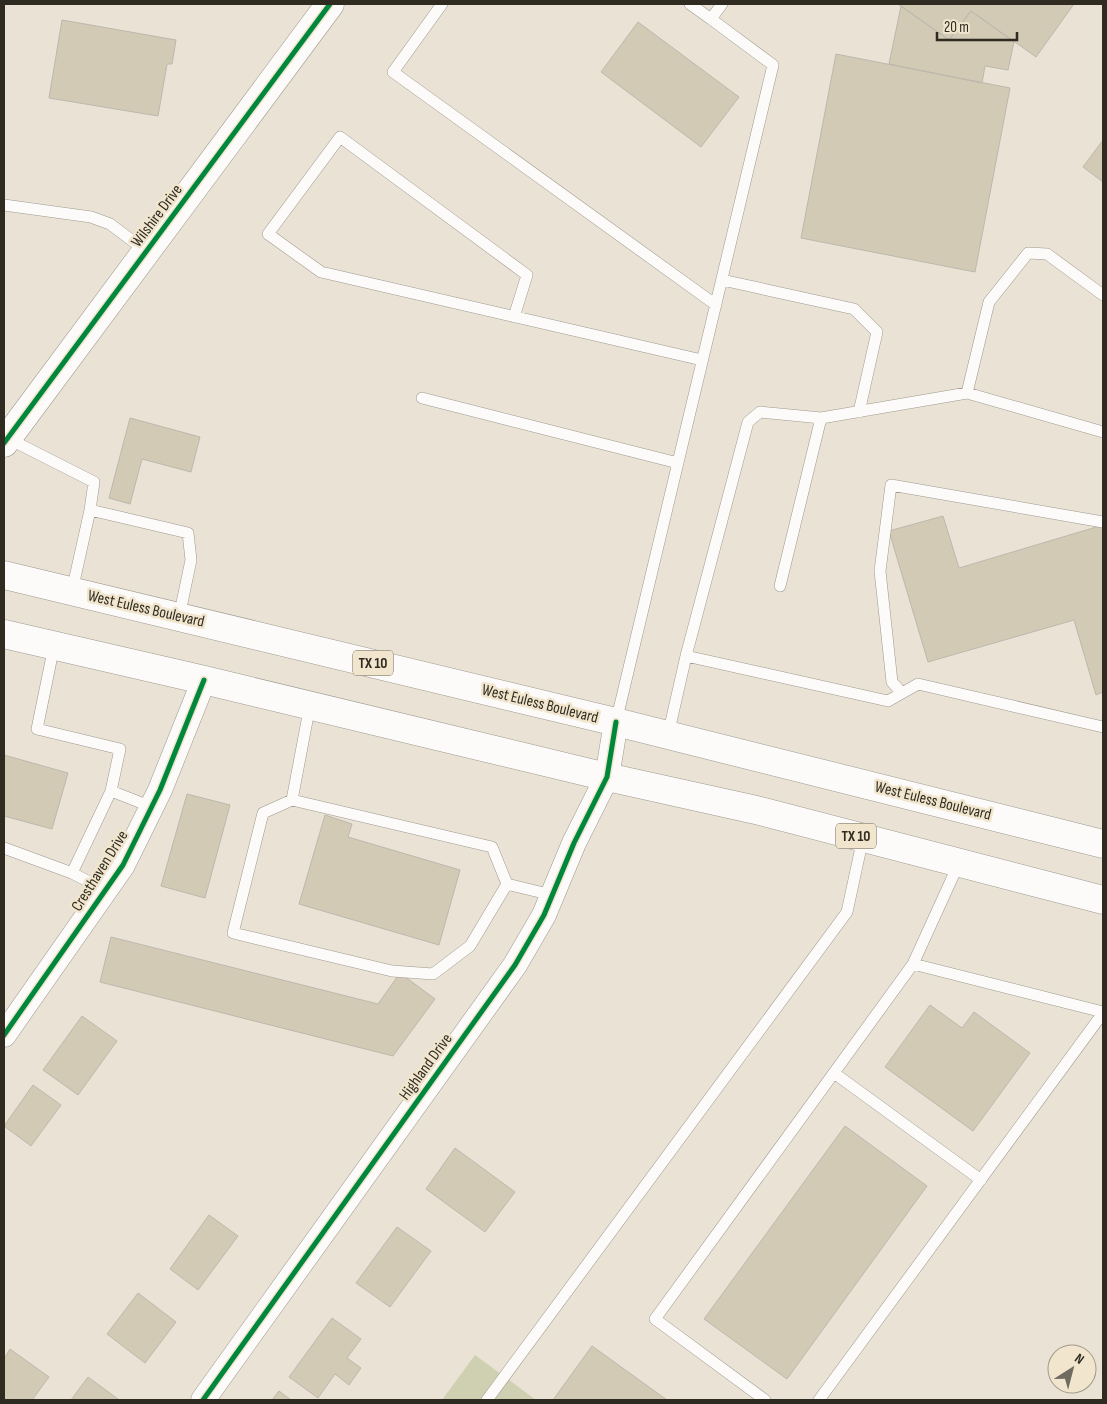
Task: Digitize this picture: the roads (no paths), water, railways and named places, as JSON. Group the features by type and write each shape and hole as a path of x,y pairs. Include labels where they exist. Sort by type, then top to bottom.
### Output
{"main road":[{"name":"Wilshire Drive","path":"6,440 330,4"},
{"name":"West Euless Boulevard","path":"4,575 616,722 1103,844"},
{"name":"TX 10","path":"4,634 310,705 607,777 756,810 1103,900"}],"street":[{"name":"Cresthaven Drive","path":"4,1035 123,865 160,790 204,680"},
{"name":"Highland Drive","path":"203,1400 515,965 544,915 574,843 607,777 616,722"}],"lane":[{"path":"442,4 393,72 716,305"},
{"path":"616,722 773,65 690,4"},
{"path":"711,19 722,4"},
{"path":"514,317 527,275 340,137 268,234 321,272 514,317 702,360"},
{"path":"4,205 91,217 110,224 146,251"},
{"path":"967,394 989,302 1028,253 1047,254 1103,295"},
{"path":"722,280 854,309 877,332 859,412"},
{"path":"668,735 686,656 748,422 760,412 821,418 967,394 1103,432"},
{"path":"422,398 678,463"},
{"path":"780,586 821,418"},
{"path":"6,440 94,482 90,510 72,591"},
{"path":"902,693 892,682 880,570 891,485 1103,522"},
{"path":"90,510 188,533 191,560 179,617"},
{"path":"54,646 37,729 120,749 111,791 72,873"},
{"path":"686,656 888,701 918,684 1103,727"},
{"path":"292,800 310,705"},
{"path":"111,791 152,806"},
{"path":"292,800 492,847 507,884 470,946 434,974 392,971 233,933 263,813 292,800"},
{"path":"487,1400 847,912 863,838"},
{"path":"4,848 72,873 105,890"},
{"path":"765,1400 655,1319 914,964 959,863"},
{"path":"507,884 552,895"},
{"path":"819,1400 1103,1013 914,964"},
{"path":"834,1073 980,1180"}]}
